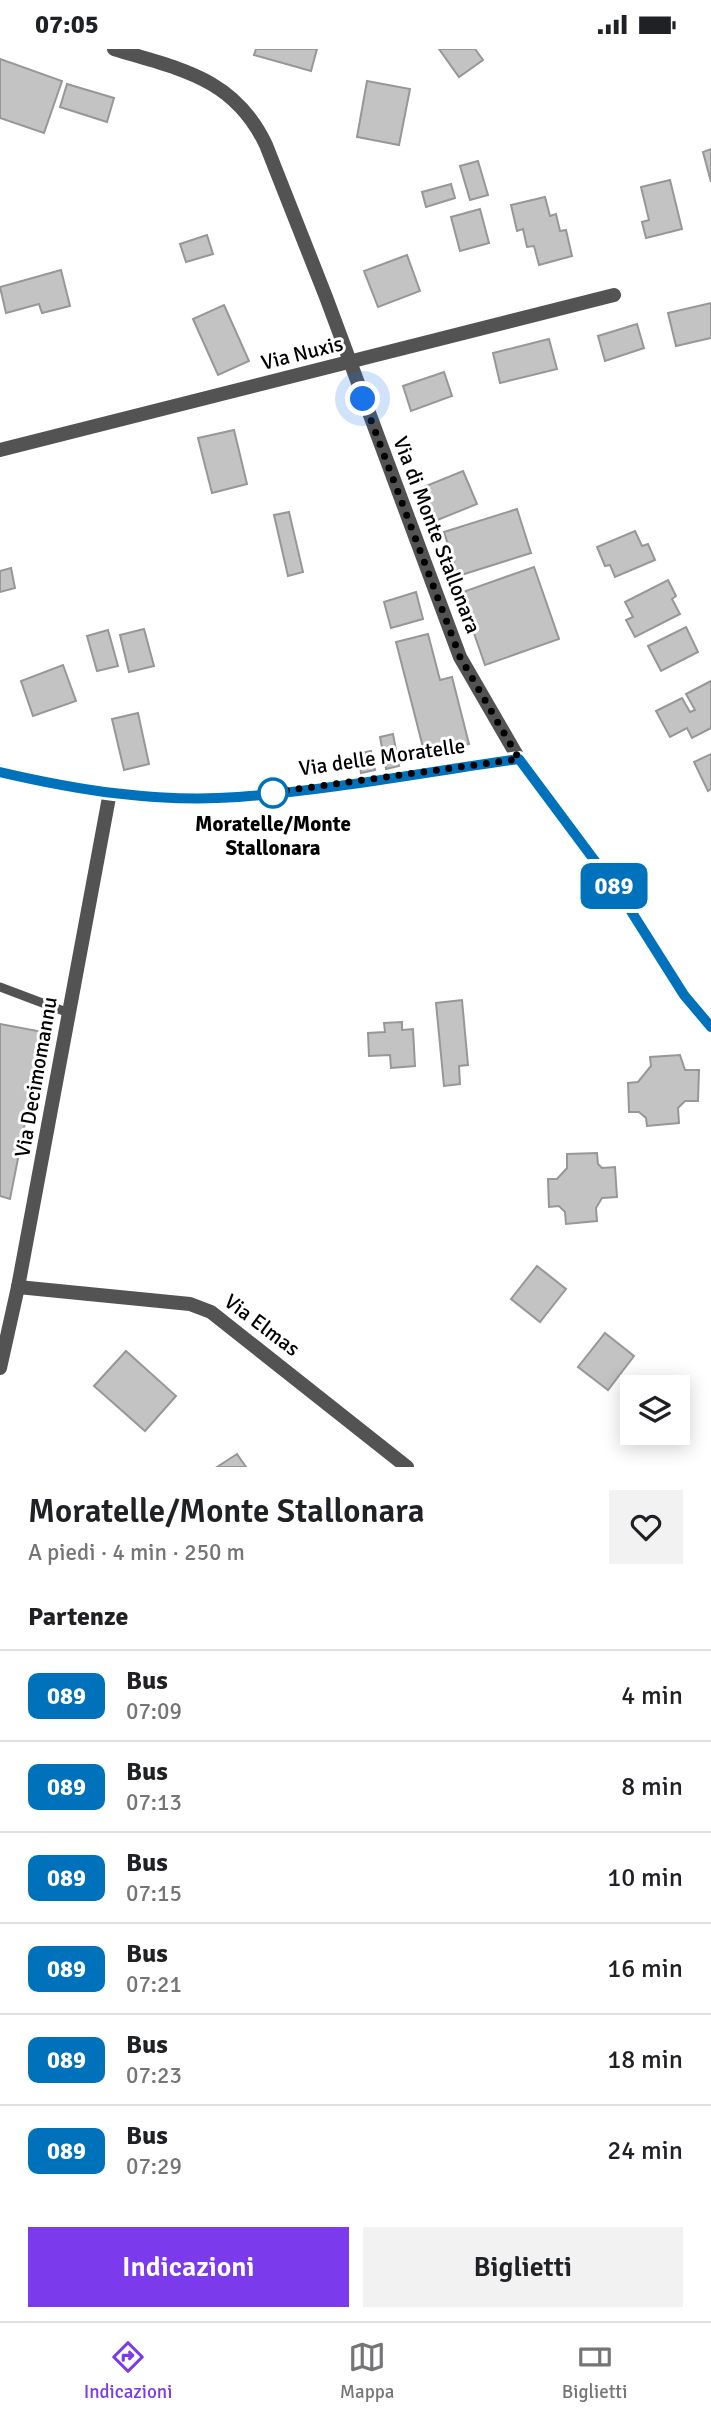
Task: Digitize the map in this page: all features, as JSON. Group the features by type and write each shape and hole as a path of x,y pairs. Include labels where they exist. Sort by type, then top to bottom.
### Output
{"street":[{"name":"Via di Monte Stallonara","path":"114,49 176,67 205,79 230,96 248,114 266,145 460,657 519,759 624,900 684,995 711,1027"},
{"name":"Via Nuxis","path":"0,450 614,295"},
{"name":"Via delle Moratelle","path":"0,772 54,784 110,792 237,797 519,759"},
{"name":"Via Decimomannu","path":"0,1368 18,1287 110,792"},
{"name":"Via Elmas","path":"18,1287 190,1304 211,1312 407,1467"}],"lane":[{"path":"0,987 69,1013"}],"building":[{"path":"256,49 317,49 311,71 254,55"},
{"path":"439,49 475,49 483,60 459,77"},
{"path":"0,59 62,81 44,133 0,118"},
{"path":"367,81 410,89 399,145 357,137"},
{"path":"67,84 114,98 107,122 60,107"},
{"path":"711,149 711,182 703,152"},
{"path":"478,161 488,195 470,200 460,166"},
{"path":"670,180 682,229 646,238 642,222 649,220 641,187"},
{"path":"451,184 455,198 426,207 422,192"},
{"path":"545,197 550,216 556,214 560,231 566,230 572,256 539,265 534,246 527,247 523,229 517,231 511,205"},
{"path":"480,209 489,243 460,251 451,217"},
{"path":"207,235 213,254 186,262 180,244"},
{"path":"407,255 420,291 378,307 364,271"},
{"path":"61,270 70,306 42,313 39,304 6,313 0,287"},
{"path":"711,303 711,338 676,346 668,313"},
{"path":"224,305 249,361 218,375 193,319"},
{"path":"637,324 644,348 605,361 598,336"},
{"path":"549,339 557,369 500,383 493,353"},
{"path":"444,372 452,396 411,411 403,386"},
{"path":"234,430 247,484 212,493 198,438"},
{"path":"463,471 477,504 435,521 421,488"},
{"path":"517,509 531,553 458,576 444,532"},
{"path":"289,512 303,572 288,576 274,515"},
{"path":"635,531 642,546 648,544 655,560 615,577 610,565 605,566 597,547"},
{"path":"534,567 559,639 485,665 460,593"},
{"path":"11,568 15,588 0,592 0,571"},
{"path":"668,580 676,596 672,599 680,614 635,637 626,620 633,617 625,602"},
{"path":"416,592 423,619 391,628 384,602"},
{"path":"686,627 698,652 661,671 648,646"},
{"path":"144,629 154,666 129,672 120,635"},
{"path":"108,630 118,666 97,671 87,636"},
{"path":"428,634 440,680 452,677 469,744 425,755 396,642"},
{"path":"63,665 76,701 33,716 21,681"},
{"path":"711,681 711,728 692,738 687,728 670,737 656,711 682,698 690,712 695,710 686,694"},
{"path":"138,713 149,764 124,770 112,719"},
{"path":"393,734 399,766 386,769 380,737"},
{"path":"371,751 375,770 361,773 357,754"},
{"path":"711,754 711,789 708,791 694,762"},
{"path":"462,1000 468,1065 459,1066 460,1084 444,1086 436,1003"},
{"path":"402,1022 402,1030 413,1029 415,1066 391,1068 390,1055 369,1056 368,1033 385,1032 384,1023"},
{"path":"0,1024 43,1032 10,1199 0,1196"},
{"path":"680,1055 685,1070 699,1070 698,1101 685,1101 678,1108 679,1123 647,1126 646,1118 639,1112 629,1112 628,1083 638,1082 651,1066 650,1057"},
{"path":"597,1153 598,1164 602,1168 615,1167 617,1197 602,1198 596,1208 597,1221 566,1224 565,1212 559,1206 549,1207 548,1179 557,1179 567,1168 567,1154"},
{"path":"537,1266 566,1289 540,1322 511,1299"},
{"path":"605,1333 634,1356 608,1390 578,1367"},
{"path":"126,1351 176,1396 145,1431 94,1386"},
{"path":"237,1454 246,1467 217,1467"}],"bus line":[{"name":"089","path":"0,772 54,784 132,795 237,797 519,759 624,900 684,995 711,1027"}],"place":[{"name":"Moratelle/Monte Stallonara","path":"273,793"}],"route":[{"path":"273,793 261,794 519,759 460,657 363,399"}]}
